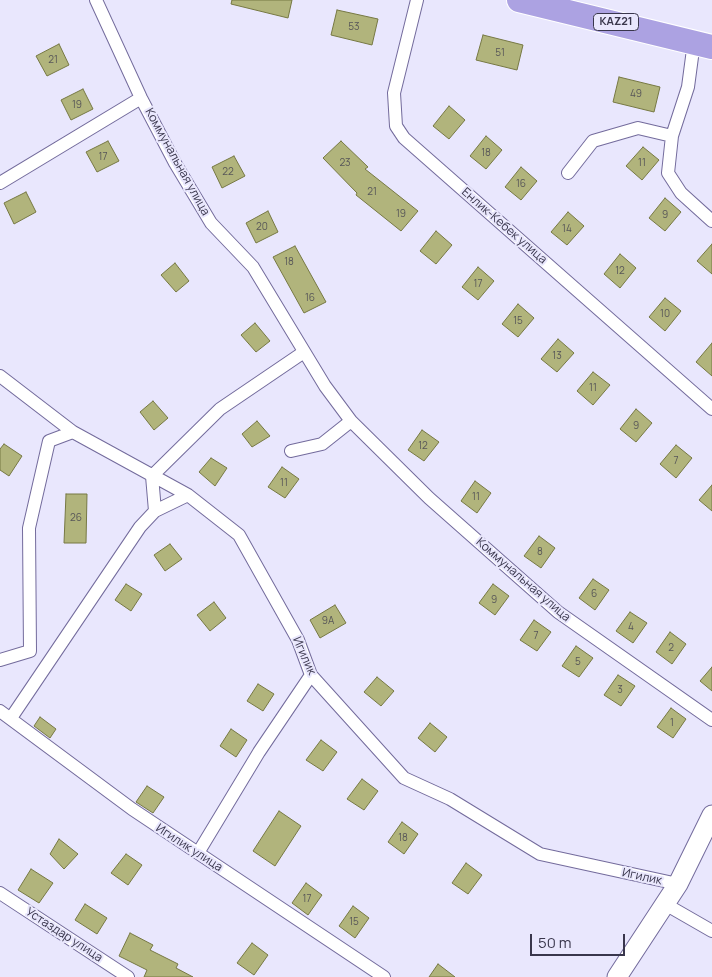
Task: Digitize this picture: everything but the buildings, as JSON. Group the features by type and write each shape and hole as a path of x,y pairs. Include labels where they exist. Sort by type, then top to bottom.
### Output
{"highway":[{"name":"KAZ21","path":"519,0 703,44"}],"street":[{"name":"Коммунальная улица","path":"96,0 141,98 175,164 211,223 253,267 304,352 351,421 429,498 558,612 712,720"},
{"name":"Енлик-Кебек улица","path":"417,0 394,92 396,126 404,138 712,409"},
{"path":"703,44 672,136 668,173 681,193 712,221"},
{"name":"Коммунальная улица","path":"0,183 141,98"},
{"path":"568,173 593,141 638,128 672,136"},
{"path":"154,510 152,476 220,409 304,352"},
{"name":"Игилик","path":"0,376 72,432 188,495 239,535 298,640 311,676 404,778 450,799 540,854 678,884"},
{"path":"291,451 322,444 351,421"},
{"path":"0,660 30,651 29,528 49,441 72,432"},
{"path":"5,714 154,510 188,495"},
{"path":"198,853 259,752 311,676"},
{"name":"Игилик улица","path":"5,714 132,810 384,977"},
{"path":"617,977 678,884 712,815"},
{"name":"Устаздар улица","path":"0,893 128,977"},
{"name":"Игилик","path":"665,904 712,931"}]}
